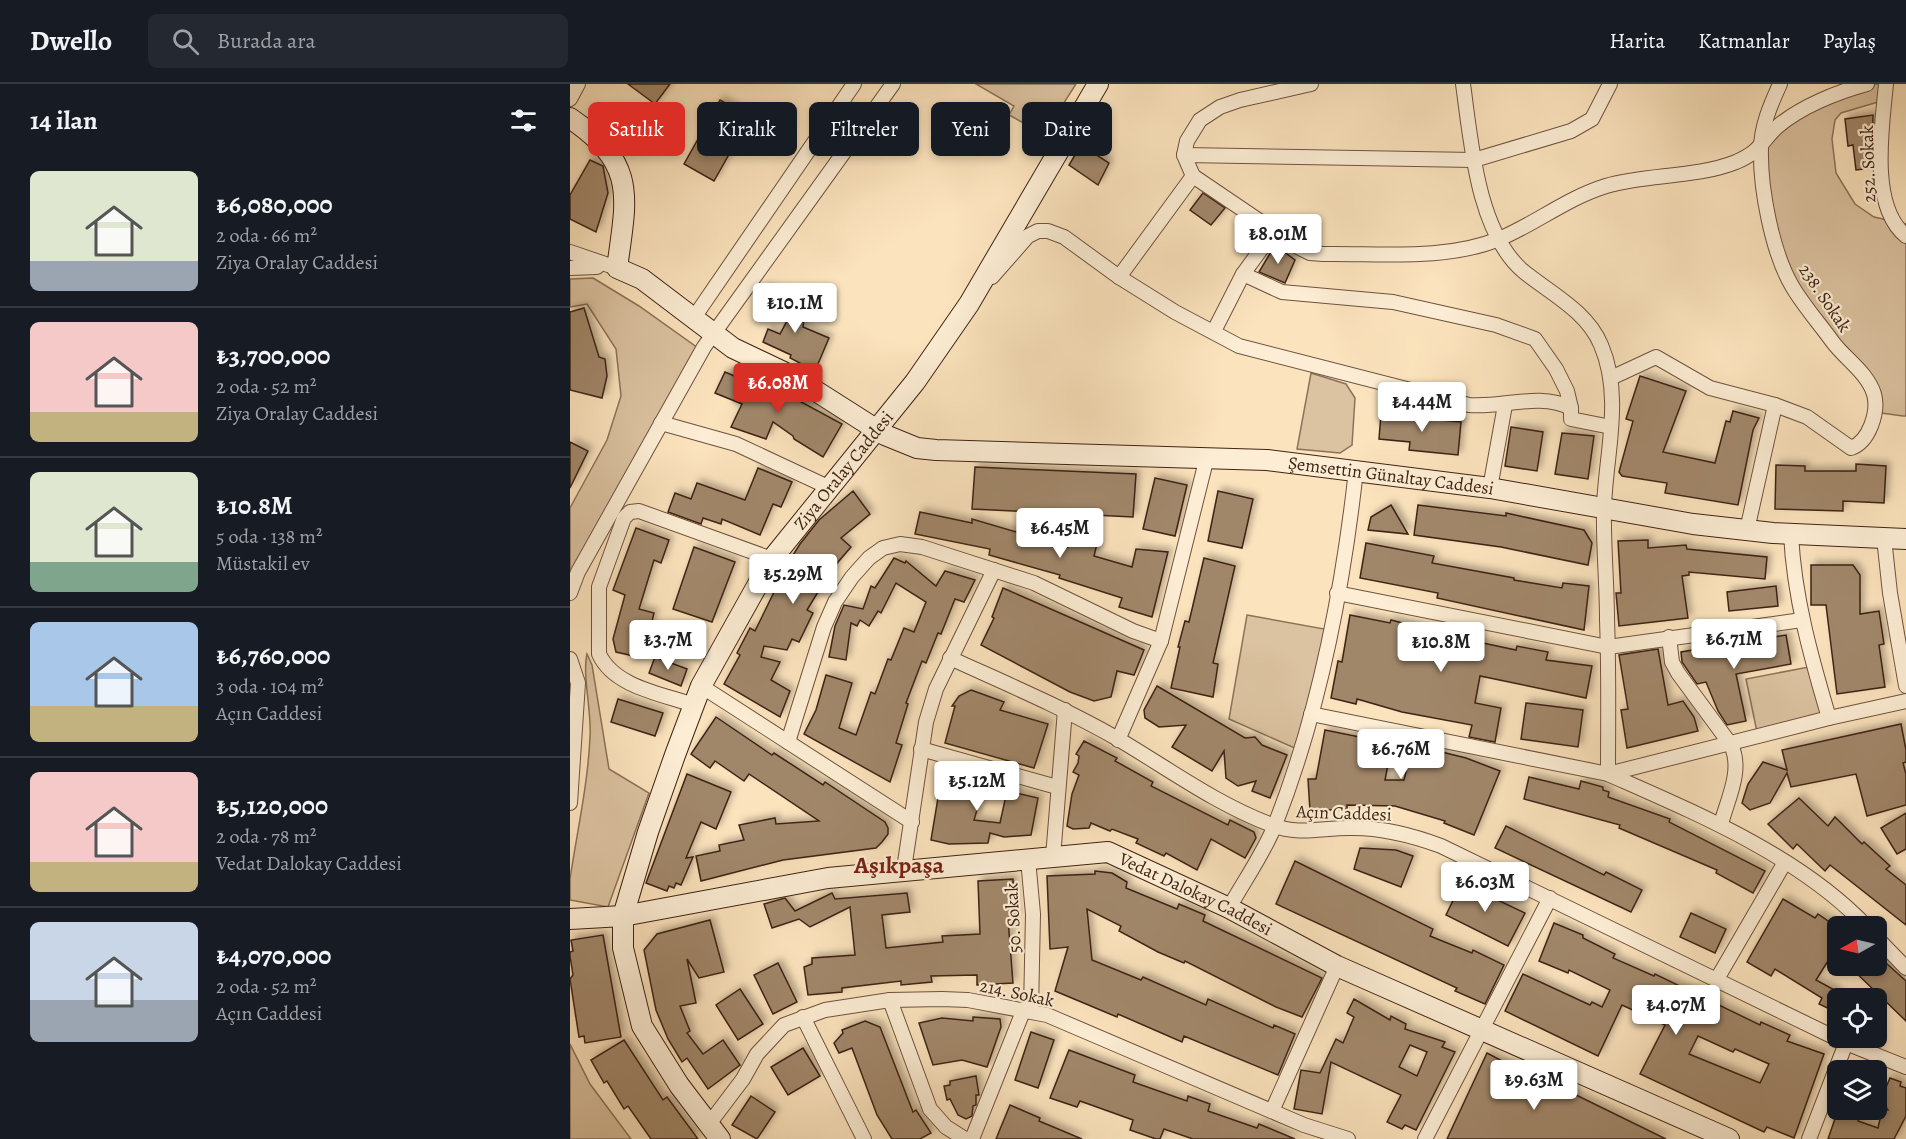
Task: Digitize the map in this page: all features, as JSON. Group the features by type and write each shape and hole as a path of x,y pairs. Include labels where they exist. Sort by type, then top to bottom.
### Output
{"street":[{"path":"570,99 578,84"},
{"path":"693,319 854,84"},
{"path":"570,593 578,572 704,347 893,84"},
{"name":"Ziya Oralay Caddesi","path":"714,1131 679,1085 642,1026 623,948 623,916 648,832 694,705 701,686 772,559 915,382 969,304 1098,84"},
{"path":"1311,84 1240,100 1220,107 1200,120 1187,141 1184,155 1193,176 1298,247 1310,253 1323,254 1463,250 1499,239 1558,207 1606,186 1734,162 1761,148 1776,128 1801,111 1867,84"},
{"path":"1463,84 1474,160 1488,213 1499,239 1507,253 1523,270 1557,294 1580,316 1600,343 1612,377 1611,427 1604,507 1608,647 1608,774"},
{"path":"1184,155 1474,160 1572,131 1592,119 1610,84"},
{"name":"238. Sokak","path":"1776,405 1807,417 1851,448 1860,445 1867,434 1875,412 1874,395 1867,378 1836,347 1792,287 1780,262 1769,215 1761,148 1768,112 1780,84"},
{"name":"252. Sokak","path":"1886,84 1883,188 1890,219 1906,236"},
{"path":"570,118 603,144 622,175 626,204 618,268"},
{"path":"1119,277 1193,176"},
{"path":"1214,331 1243,274 1275,230"},
{"path":"969,304 1028,236 1038,231 1064,237 1119,277 1175,312 1239,346 1468,405 1505,405 1540,400 1556,401 1571,408"},
{"path":"570,252 618,268"},
{"path":"570,268 581,266 618,268"},
{"name":"Şemsettin Günaltay Caddesi","path":"618,268 642,279 714,336 754,359 794,377 876,430 899,442 936,450 1267,460 1490,488 1604,507 1651,518 1747,530 1906,539"},
{"path":"1243,274 1282,292 1393,302 1496,325 1535,339 1556,369 1571,408 1571,419 1611,427"},
{"path":"1612,377 1656,357 1710,388 1776,405 1747,530"},
{"path":"1490,488 1505,405"},
{"path":"661,423 736,444 828,487"},
{"path":"1118,740 1161,641 1207,457"},
{"path":"1229,908 1275,826 1311,714 1349,531 1356,470"},
{"path":"694,705 619,678 604,664 599,654 599,587 624,518 630,512 639,511 772,559"},
{"path":"1791,534 1793,572 1802,621 1829,718"},
{"path":"1884,538 1890,593 1906,686"},
{"path":"788,742 824,627 841,594 869,558 883,548 900,544 922,547 1035,583 1133,631 1161,641"},
{"path":"904,869 921,750 936,689 994,570"},
{"path":"1337,593 1608,647 1802,621"},
{"path":"1670,637 1672,662 1678,673 1731,745 1736,756 1737,769 1720,824"},
{"name":"Açın Caddesi","path":"950,658 1065,710 1192,786 1239,811 1275,826 1300,832 1350,828 1409,834 1441,846 1827,1034"},
{"path":"570,659 578,683 570,797"},
{"path":"701,686 912,822"},
{"path":"1608,774 1731,745 1829,718 1906,701"},
{"path":"1053,857 1065,710"},
{"path":"1311,714 1608,774 1720,824 1785,862 1857,916"},
{"path":"921,750 1057,787"},
{"name":"Vedat Dalokay Caddesi","path":"570,919 623,916 828,878 904,869 1098,852 1118,855 1229,908 1337,966 1482,1029 1696,1127 1729,1139"},
{"name":"50. Sokak","path":"1028,859 1034,914 1028,1010"},
{"path":"1717,979 1785,862"},
{"path":"1425,1139 1550,898"},
{"path":"1887,948 1906,968"},
{"path":"1272,1111 1337,966"},
{"path":"890,1000 930,1109 946,1126 965,1139"},
{"name":"214. Sokak","path":"714,1131 743,1079 772,1035 784,1025 825,1010 890,1000 960,1000 1028,1010 1304,1125 1348,1139"},
{"path":"972,1139 1028,1010"},
{"path":"803,1017 864,1139"},
{"path":"1809,1139 1844,1048"},
{"name":"Açın Caddesi","path":"1858,1048 1906,1067"},
{"path":"1299,1139 1304,1125"}],"shaded area":[{"path":"976,84 1076,84 1064,102 1022,102 1022,122 1010,116 1014,106"},
{"path":"1867,84 1886,84 1885,100 1841,113 1835,120 1832,139 1836,173 1855,204 1874,217 1906,224 1906,416 1874,412 1874,395 1780,262 1761,148 1776,128"},
{"path":"593,278 639,306 698,348 570,582 570,508 607,440 621,396 616,349 587,304 570,307 570,279"},
{"path":"1311,373 1346,384 1355,398 1352,445 1340,453 1297,449"},
{"path":"1247,615 1330,630 1299,750 1229,719"},
{"path":"587,654 592,665 609,769 649,793 608,907 570,900 570,879 589,755"},
{"path":"1814,666 1829,718 1758,737 1746,679"},
{"path":"570,1044 590,1084 631,1139 570,1139"}],"building":[{"path":"628,84 670,84 656,102 652,102"},
{"path":"1873,115 1872,168 1856,170 1853,145 1848,146 1845,119"},
{"path":"697,141 697,156 728,156 714,181 684,164"},
{"path":"1074,156 1098,156 1109,163 1098,185 1069,165"},
{"path":"590,160 603,166 608,193 596,232 570,219 570,195"},
{"path":"1203,193 1225,208 1211,225 1190,210"},
{"path":"1275,245 1295,260 1285,283 1259,272"},
{"path":"766,288 805,311 803,327 829,338 815,371 790,358 791,355 763,342 768,329 780,334 790,315 759,301"},
{"path":"584,308 599,357 605,359 607,376 602,398 570,390 570,312"},
{"path":"725,372 753,384 757,378 842,424 823,457 794,439 773,422 766,439 731,427 742,404 715,393"},
{"path":"1640,376 1686,391 1663,452 1715,463 1726,421 1730,422 1733,411 1759,418 1753,430 1738,505 1665,493 1667,483 1622,476 1619,472 1633,421 1626,419"},
{"path":"1381,414 1461,422 1458,455 1409,450 1410,442 1379,439"},
{"path":"1511,427 1543,432 1537,471 1505,466"},
{"path":"1562,433 1594,436 1588,479 1555,474"},
{"path":"570,442 588,451 570,488"},
{"path":"1856,464 1886,466 1884,503 1843,501 1843,511 1775,509 1776,465 1805,466 1805,471 1856,471"},
{"path":"975,467 1136,474 1133,517 972,509"},
{"path":"758,468 792,482 781,507 773,504 760,535 722,519 721,524 703,518 701,524 668,512 675,493 691,499 697,483 745,500"},
{"path":"1155,478 1187,485 1175,536 1143,529"},
{"path":"853,491 870,514 841,538 851,547 832,569 807,610 813,613 799,642 792,639 787,650 764,646 761,657 780,662 771,680 790,691 780,717 724,684 740,655 737,653 750,628 755,631 778,584 776,582 800,544 819,520"},
{"path":"1218,491 1253,499 1242,548 1208,541"},
{"path":"1391,505 1408,534 1368,530 1371,517"},
{"path":"1418,505 1506,516 1506,513 1584,530 1592,543 1588,565 1501,547 1414,535"},
{"path":"920,512 972,523 972,519 1068,547 1070,537 1097,544 1094,556 1132,567 1136,549 1168,552 1152,617 1119,607 1122,598 1059,578 1060,575 989,555 990,549 915,534"},
{"path":"636,528 669,540 661,563 654,560 639,609 654,613 643,658 616,652 613,639 625,595 613,590"},
{"path":"1648,540 1648,548 1686,545 1687,549 1767,557 1765,579 1689,572 1689,575 1682,576 1688,618 1619,626 1616,593 1621,593 1618,541"},
{"path":"1366,543 1434,556 1432,563 1514,578 1514,580 1562,588 1563,583 1589,586 1584,630 1437,598 1438,593 1360,578"},
{"path":"694,547 735,562 712,622 673,609"},
{"path":"894,558 905,563 906,561 936,586 945,571 975,580 964,602 955,599 926,663 922,661 906,703 908,704 896,743 902,745 890,782 804,734 816,710 826,675 852,683 839,728 856,735 871,692 875,694 888,659 891,660 904,628 914,632 926,602 896,583 881,613 878,611 869,626 860,620 857,626 851,623 846,660 829,657 835,626 844,605 863,609 871,586 875,588"},
{"path":"1204,558 1235,566 1213,663 1218,664 1213,697 1171,688 1180,647 1178,647 1185,621 1189,622"},
{"path":"1811,565 1853,565 1860,575 1860,614 1879,611 1884,644 1879,645 1885,687 1837,694 1826,605 1811,605"},
{"path":"1776,586 1778,606 1729,611 1727,592"},
{"path":"1003,588 1144,650 1134,675 1117,671 1111,697 1094,701 1070,692 981,645 994,618 992,617"},
{"path":"1350,615 1390,623 1391,620 1418,627 1417,629 1516,650 1517,646 1548,652 1546,660 1592,666 1586,698 1480,676 1475,703 1501,708 1495,742 1469,737 1472,725 1402,712 1357,699 1356,704 1331,698 1338,661 1342,662"},
{"path":"1786,635 1791,664 1736,674 1746,721 1727,725 1718,711 1706,682 1697,684 1682,662 1681,652"},
{"path":"1658,649 1668,705 1683,701 1694,717 1698,731 1627,748 1621,710 1628,709 1619,655"},
{"path":"655,657 687,669 681,686 649,673"},
{"path":"1157,686 1245,738 1255,737 1262,745 1287,755 1270,798 1252,791 1256,781 1238,786 1226,778 1224,751 1212,771 1172,747 1186,725 1159,727 1145,718 1144,710"},
{"path":"971,690 1004,702 1000,710 1048,724 1034,768 945,743 955,706 952,706 959,696"},
{"path":"618,699 663,713 655,736 611,722"},
{"path":"1526,703 1583,710 1578,747 1521,739"},
{"path":"716,717 772,755 774,753 823,785 825,782 885,822 888,834 876,848 783,860 701,881 696,856 720,851 719,845 744,840 739,825 775,818 776,824 819,821 749,774 744,781 715,761 710,768 691,754"},
{"path":"1901,724 1906,750 1906,762 1903,763 1906,774 1906,805 1867,816 1856,774 1791,787 1787,773 1770,803 1750,810 1742,803 1748,784 1763,762 1787,770 1782,750"},
{"path":"1325,730 1404,746 1405,743 1466,758 1500,771 1474,835 1444,823 1445,821 1395,806 1347,805 1347,809 1310,811 1308,779 1316,779","holes":["1390,754 1409,759 1404,780 1385,780"]},
{"path":"1084,741 1117,758 1115,761 1153,782 1151,786 1228,825 1230,820 1254,832 1256,838 1245,858 1211,839 1197,870 1166,853 1164,856 1136,843 1138,839 1112,829 1110,831 1091,823 1089,828 1073,829 1067,826 1072,794 1079,775 1073,772 1078,763 1079,756 1076,754"},
{"path":"943,768 986,780 974,820 1000,823 1007,791 1038,798 1031,835 1004,837 990,833 988,843 949,844 931,840"},
{"path":"687,774 731,792 716,829 701,822 686,858 693,857 681,885 676,883 674,888 669,886 667,891 646,883"},
{"path":"1529,777 1579,789 1581,781 1603,787 1603,790 1609,792 1608,797 1670,819 1669,822 1765,871 1753,893 1716,873 1717,870 1619,828 1620,825 1524,799"},
{"path":"1799,798 1828,826 1835,817 1862,844 1864,842 1890,866 1886,869 1906,885 1906,925 1830,865 1825,871 1797,844 1793,849 1768,824"},
{"path":"1906,813 1906,849 1897,854 1881,828"},
{"path":"1506,826 1604,875 1606,872 1642,890 1631,912 1495,848"},
{"path":"1360,848 1396,850 1413,856 1401,887 1354,869"},
{"path":"1295,861 1433,929 1430,936 1472,953 1473,950 1504,965 1485,1004 1455,991 1457,988 1276,904"},
{"path":"1095,871 1112,873 1127,882 1126,888 1177,909 1179,904 1205,915 1203,921 1322,978 1302,1017 1276,1007 1185,961 1184,963 1158,952 1119,931 1121,926 1087,909 1092,960 1141,980 1143,977 1206,1005 1208,999 1273,1028 1274,1025 1295,1034 1278,1075 1184,1036 1182,1042 1118,1014 1117,1017 1055,991 1068,947 1050,949 1047,876 1095,874"},
{"path":"1464,878 1490,890 1487,895 1525,913 1508,946 1446,915"},
{"path":"1013,879 1015,918 1008,919 1013,983 977,985 977,975 931,976 932,982 901,985 901,981 842,988 842,992 808,995 804,967 812,964 812,958 855,955 850,907 810,927 799,919 772,928 764,904 785,898 795,911 832,893 835,899 907,893 910,912 882,915 886,948 943,942 942,936 980,934 978,881"},
{"path":"1783,899 1815,918 1818,914 1827,920 1827,963 1816,980 1831,988 1827,988 1827,1008 1819,1004 1822,998 1775,969 1771,976 1747,962"},
{"path":"1691,913 1726,929 1715,953 1680,937"},
{"path":"710,920 724,972 699,978 687,959 696,1003 680,1006 690,1031 687,1033 703,1054 723,1040 740,1065 708,1089 687,1058 682,1062 668,1039 656,1010 644,950 657,934"},
{"path":"1554,923 1583,935 1583,938 1615,954 1613,958 1654,976 1655,974 1760,1025 1761,1022 1790,1035 1787,1041 1824,1054 1794,1138 1767,1127 1764,1132 1640,1074 1665,1025 1622,1005 1598,1056 1505,1011 1523,974 1590,1005 1592,1002 1602,1007 1610,990 1569,970 1568,973 1539,961","holes":["1698,1036 1733,1052 1735,1049 1769,1064 1760,1083 1689,1054"]},
{"path":"603,935 621,1037 585,1043 584,1036 579,1037 570,979 573,975 570,956 570,952 573,951 571,940"},
{"path":"778,963 797,1002 773,1014 754,975"},
{"path":"1887,964 1906,981 1906,1021 1887,1003 1887,988 1872,988 1859,976 1887,976"},
{"path":"740,989 763,1024 738,1040 716,1005"},
{"path":"1354,999 1390,1020 1391,1016 1406,1024 1405,1029 1445,1042 1442,1047 1455,1052 1416,1130 1405,1125 1402,1129 1387,1122 1401,1095 1331,1062 1322,1114 1294,1109 1301,1070 1320,1073 1336,1039 1343,1043 1354,1017 1347,1013","holes":["1410,1045 1427,1052 1417,1076 1399,1067"]},
{"path":"973,1017 1000,1019 1001,1027 987,1067 962,1060 933,1065 919,1023 942,1018 973,1021"},
{"path":"865,1021 880,1027 913,1112 916,1110 931,1133 920,1139 892,1139 877,1115 852,1048 839,1053 834,1043 843,1033 842,1030"},
{"path":"1031,1032 1054,1040 1038,1088 1015,1080"},
{"path":"624,1040 663,1100 667,1097 698,1139 651,1139 628,1106 624,1109 607,1081 604,1083 591,1060"},
{"path":"803,1048 820,1076 788,1095 771,1067"},
{"path":"1069,1050 1135,1075 1133,1082 1187,1101 1188,1096 1210,1104 1208,1111 1257,1128 1259,1124 1295,1139 1193,1139 1164,1129 1160,1139 1156,1139 1130,1130 1133,1120 1080,1101 1077,1107 1050,1098"},
{"path":"1487,1053 1553,1088 1554,1085 1574,1094 1666,1139 1447,1139"},
{"path":"976,1076 979,1095 976,1095 976,1105 973,1106 972,1116 966,1119 958,1115 950,1099 947,1100 944,1086 950,1085 950,1081"},
{"path":"1890,1078 1901,1082 1900,1086 1906,1088 1906,1116 1894,1139 1828,1139 1835,1120 1858,1120 1878,1128 1880,1120 1887,1120 1887,1085"},
{"path":"751,1096 775,1112 757,1139 732,1125"},
{"path":"1010,1105 1040,1118 1039,1121 1082,1139 996,1139"}],"district":[{"name":"Aşıkpaşa","path":"899,865"}]}
